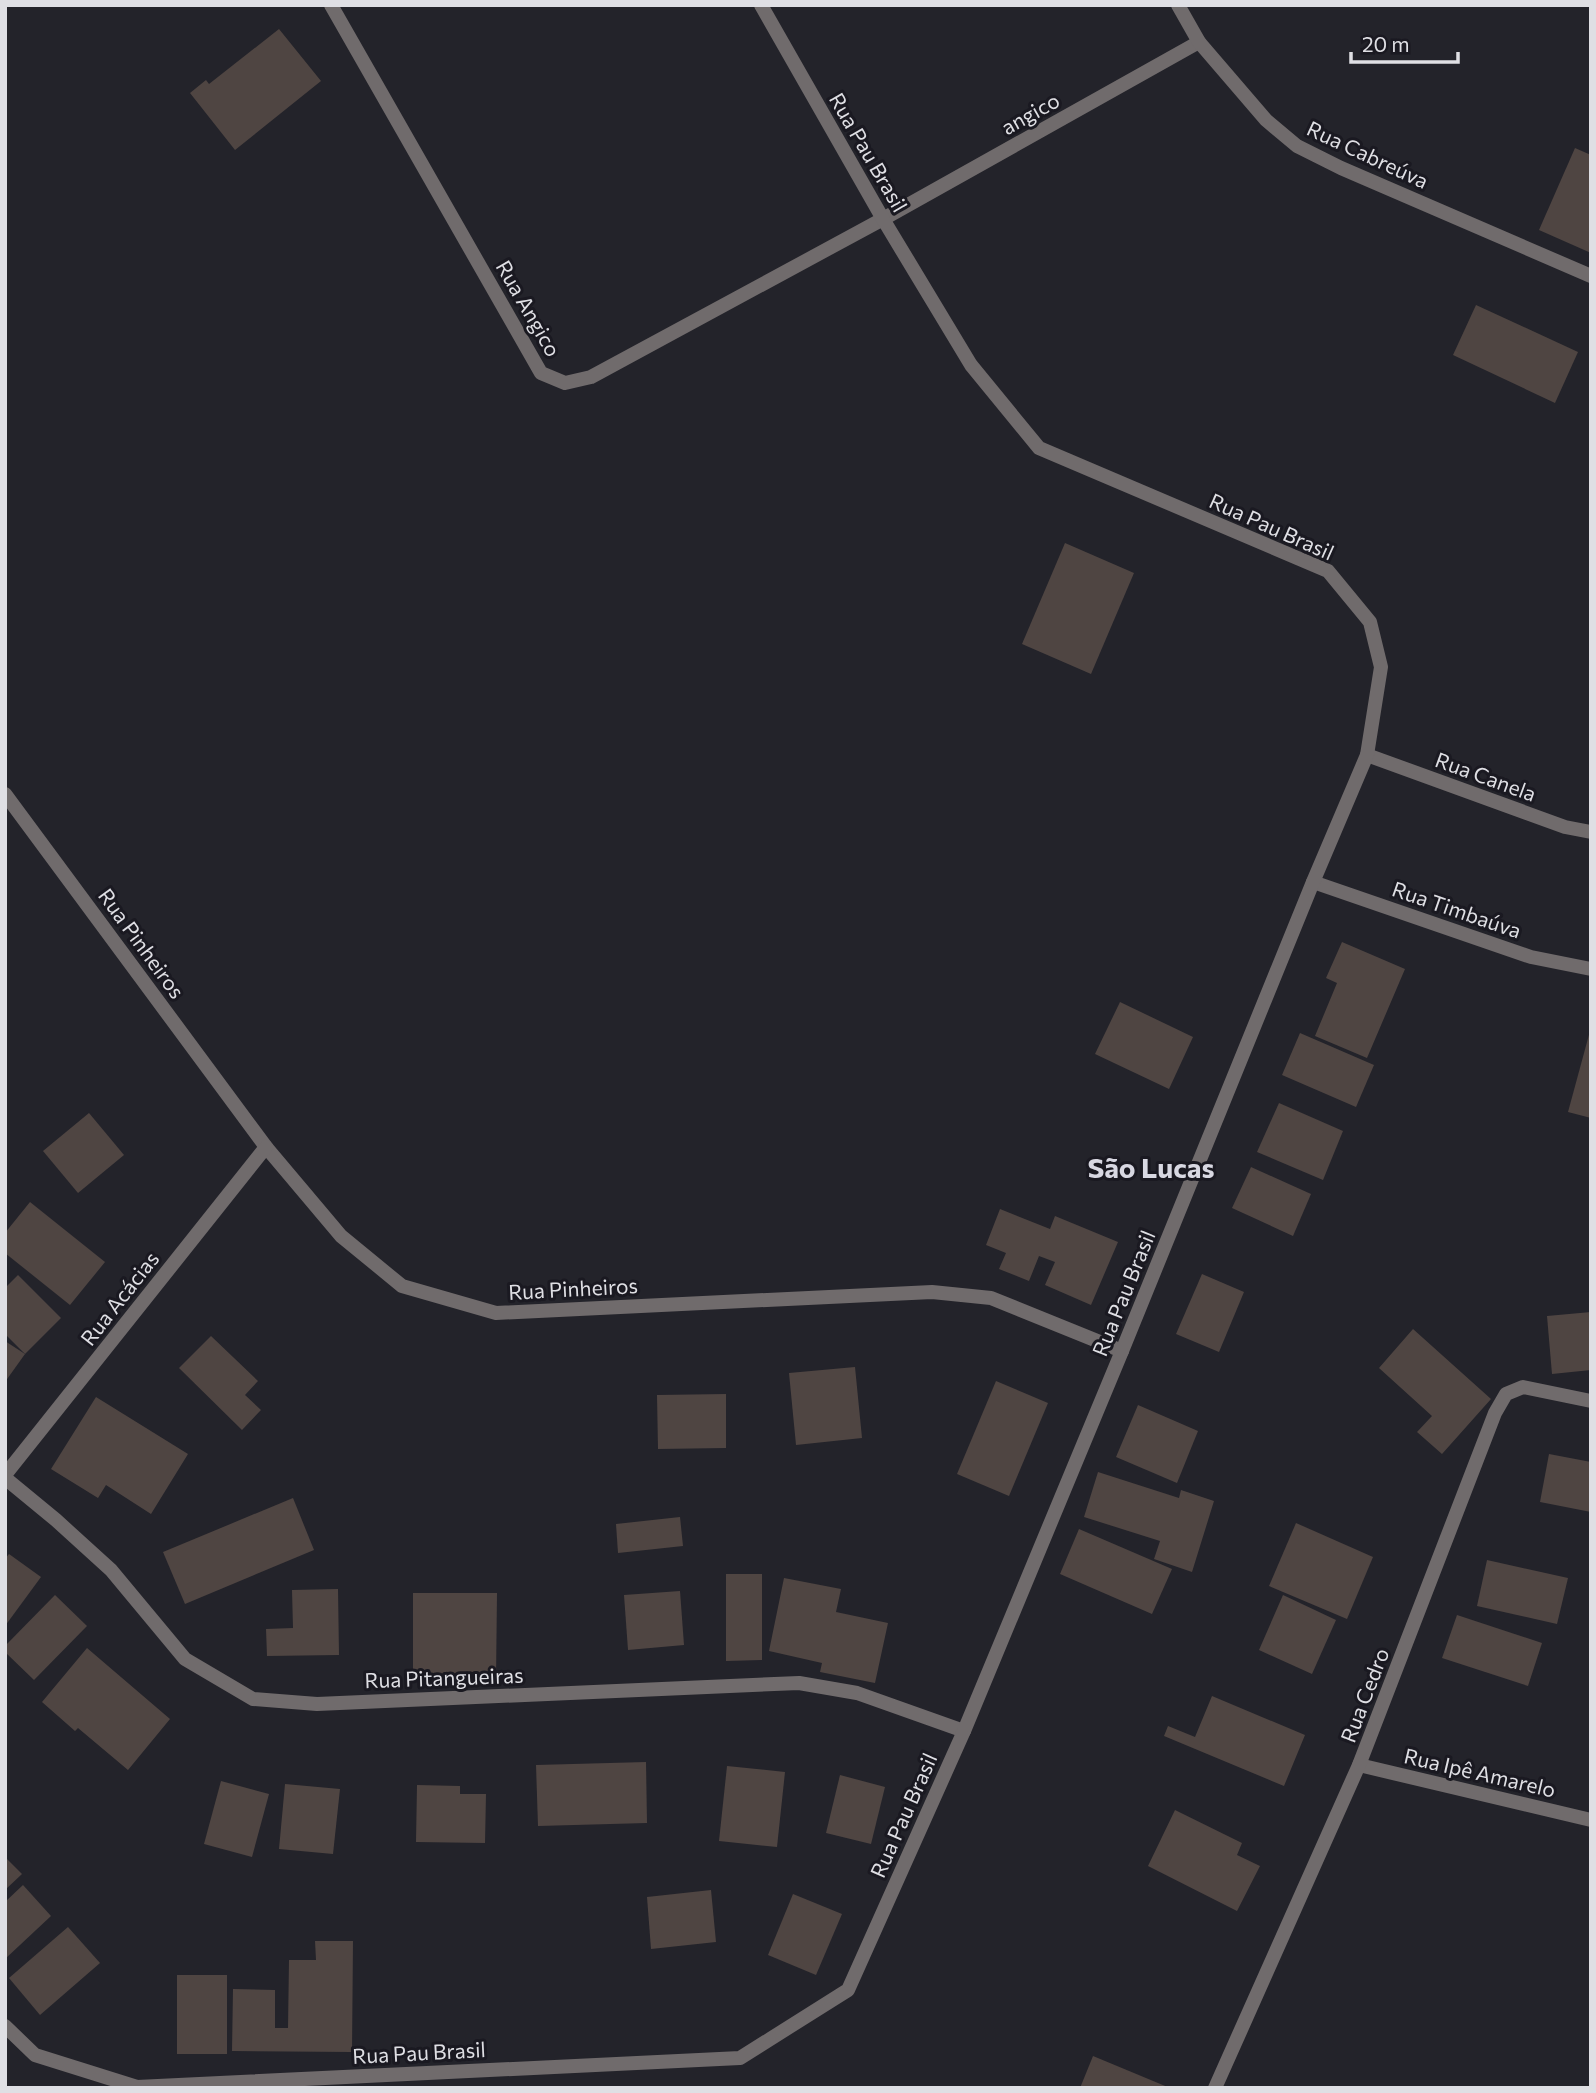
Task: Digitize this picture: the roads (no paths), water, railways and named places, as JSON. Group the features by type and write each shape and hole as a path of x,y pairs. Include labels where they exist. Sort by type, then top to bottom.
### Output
{"street":[{"name":"Rua Angico","path":"331,5 541,373 565,383 591,377 883,219"},
{"name":"Rua Pau Brasil","path":"5,2026 35,2055 137,2087 740,2058 848,1990 964,1731 1122,1351 1312,881 1367,755 1381,667 1370,622 1328,571 1039,447 971,365 883,219 761,5"},
{"name":"Rua Cabreúva","path":"1178,5 1199,42 1266,120 1297,146 1341,169 1591,276"},
{"name":"angico","path":"883,219 1199,42"},
{"name":"Rua Canela","path":"1367,755 1565,827 1591,832"},
{"name":"Rua Pinheiros","path":"5,794 266,1147 341,1236 402,1286 496,1313 932,1292 991,1298 1122,1351"},
{"name":"Rua Timbaúva","path":"1312,881 1531,957 1591,969"},
{"name":"Rua Acácias","path":"5,1477 266,1147"},
{"name":"Rua Cedro","path":"1215,2088 1359,1765 1494,1413 1506,1394 1524,1387 1591,1401"},
{"name":"Rua Pitangueiras","path":"5,1477 111,1570 185,1659 253,1699 317,1704 799,1683 857,1693 964,1731"},
{"name":"Rua Ipê Amarelo","path":"1359,1765 1591,1820"}],"district":[{"name":"São Lucas","path":"1151,1167"}]}
